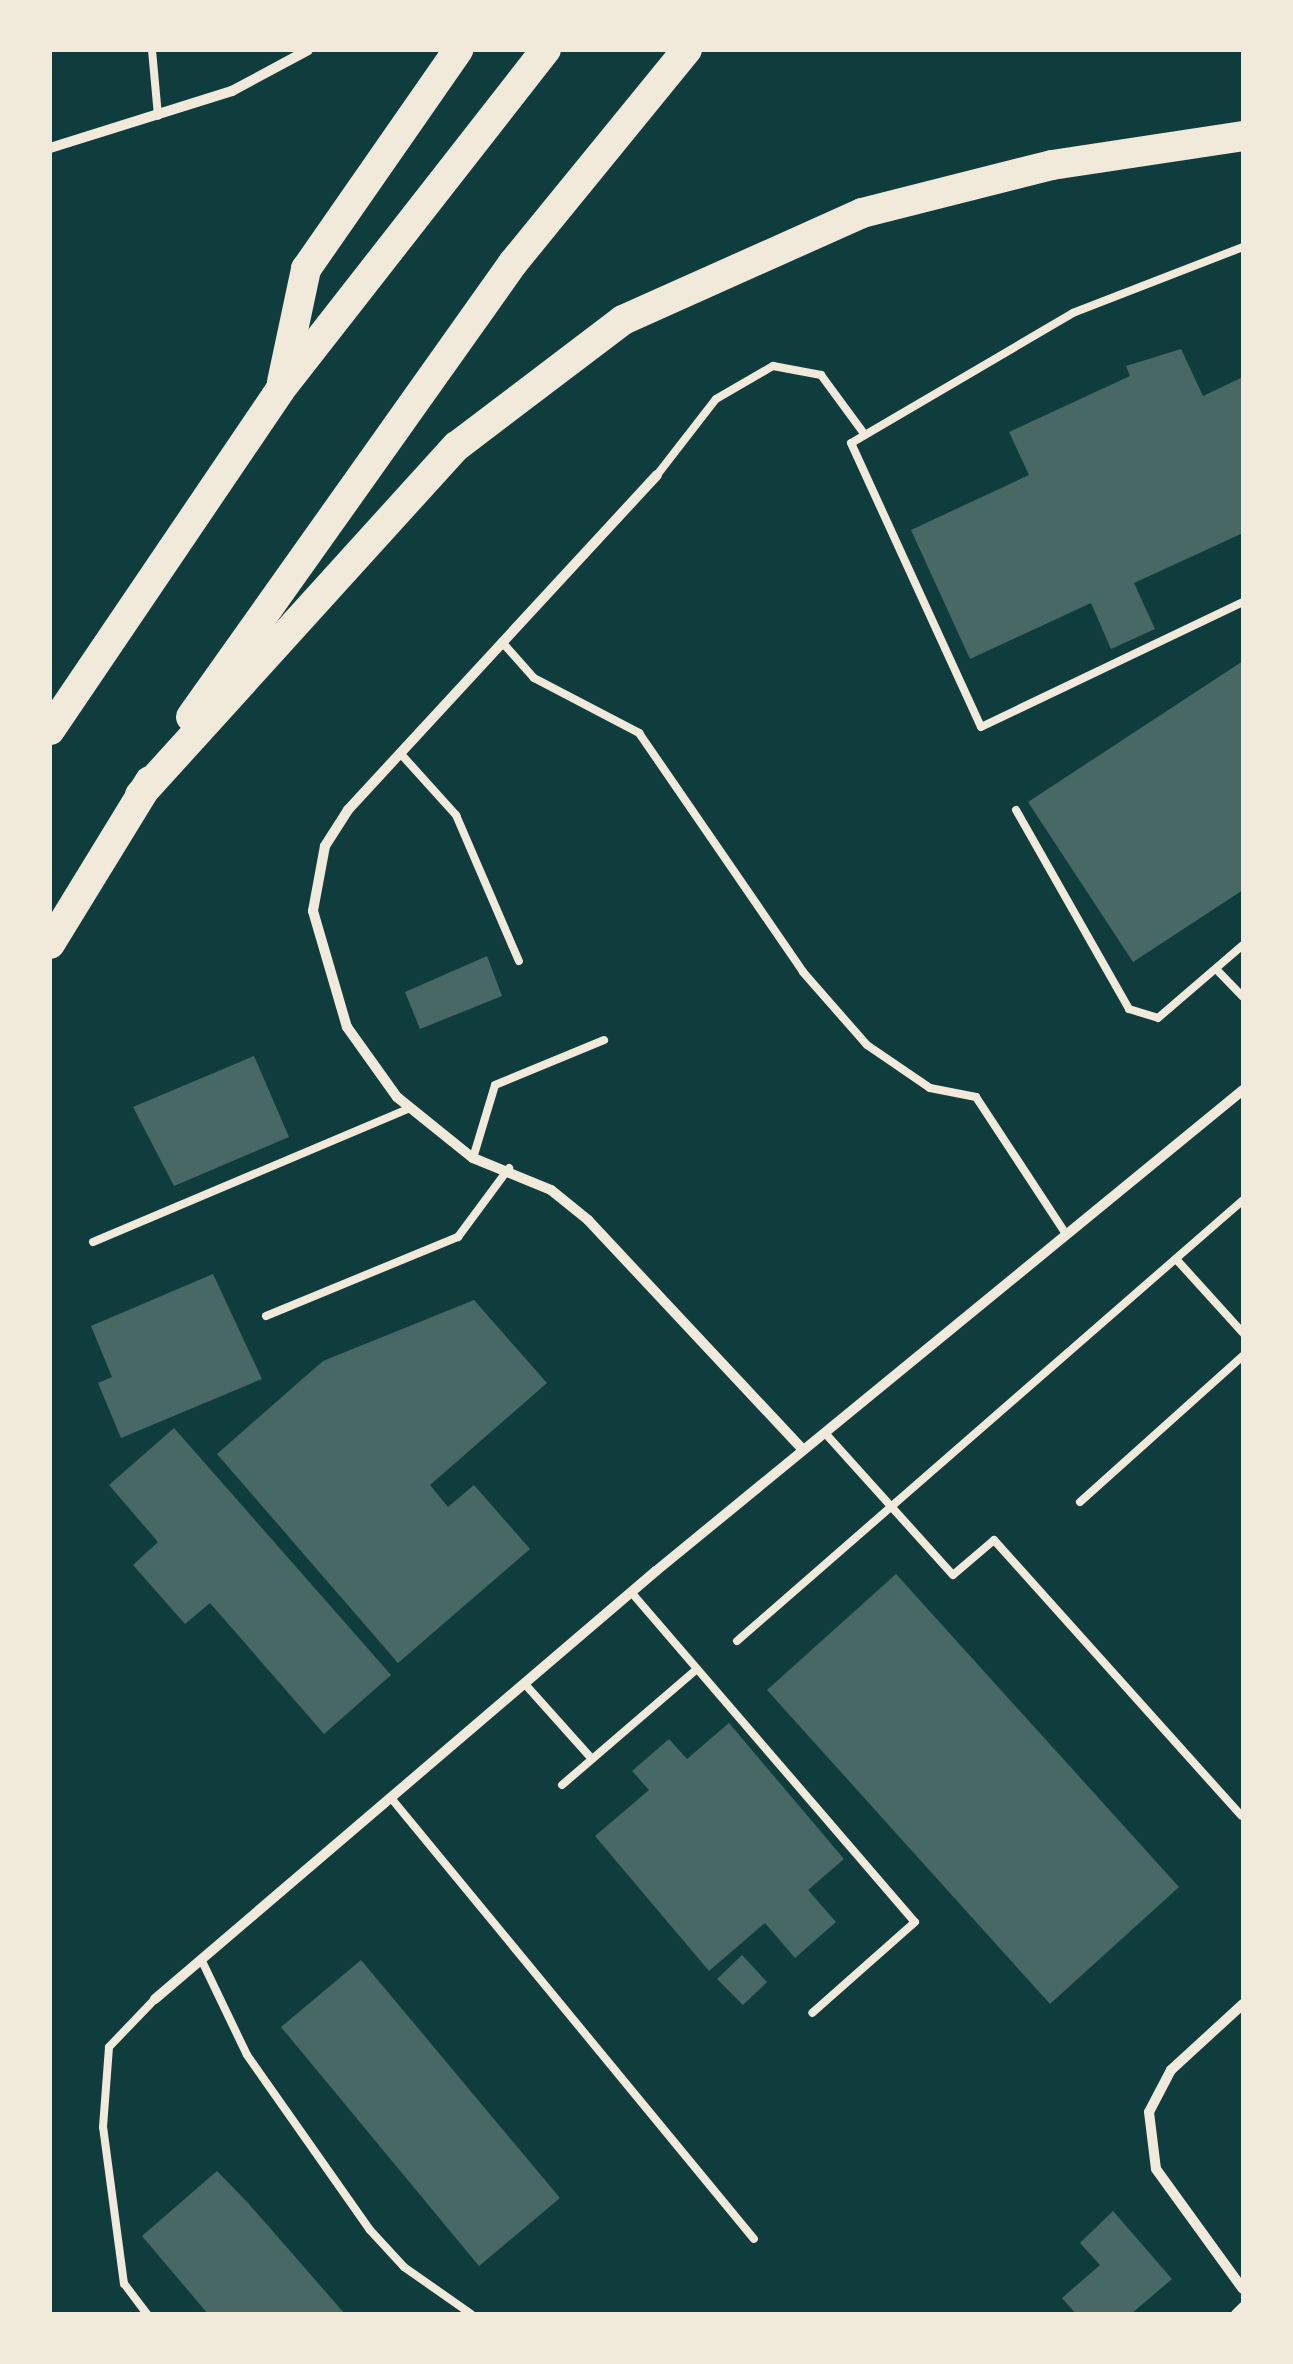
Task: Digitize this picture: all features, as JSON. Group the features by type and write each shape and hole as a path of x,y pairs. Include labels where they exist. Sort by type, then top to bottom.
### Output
{"highway":[{"path":"280,390 306,269 458,50"},
{"path":"50,730 280,390 546,50"},
{"path":"50,944 140,796 443,356 687,50"},
{"path":"140,796 457,446 624,320 862,212 1052,165 1243,136"}],"street":[{"path":"50,148 232,91 308,50"},
{"path":"656,474 400,753 324,846 313,911 346,1027 410,1108 473,1158 509,1168 588,1220 803,1450"},
{"path":"155,1999 632,1592 1243,1090"},
{"path":"1243,2004 1171,2070 1148,2112 1156,2169 1243,2289"},
{"path":"1236,2314 1243,2307"}],"lane":[{"path":"152,50 158,116"},
{"path":"1243,246 1073,313 851,444 981,728 1243,602"},
{"path":"656,474 716,400 773,366 821,376 865,435"},
{"path":"502,642 534,678 639,733 803,972 867,1046 930,1088 976,1097 1066,1234"},
{"path":"400,753 456,815 519,962"},
{"path":"1016,810 1129,1009 1158,1018 1243,945"},
{"path":"1216,968 1243,997"},
{"path":"473,1158 495,1085 604,1040"},
{"path":"94,1242 410,1108"},
{"path":"266,1316 458,1237 509,1168"},
{"path":"737,1641 1243,1200"},
{"path":"1176,1258 1243,1332"},
{"path":"1080,1502 1243,1356"},
{"path":"825,1433 952,1575 994,1540 1241,1816"},
{"path":"632,1592 915,1922 812,2013"},
{"path":"562,1785 697,1668"},
{"path":"524,1683 592,1759"},
{"path":"390,1798 754,2239"},
{"path":"201,1960 247,2055 370,2230 404,2267 471,2314"},
{"path":"147,2314 124,2284 103,2127 109,2047 155,1999"}],"building":[{"path":"1181,349 1203,396 1243,377 1243,533 1134,583 1155,629 1111,649 1091,603 970,659 911,530 1029,475 1009,432 1130,376 1126,366"},
{"path":"1243,661 1243,890 1133,962 1028,802"},
{"path":"487,956 502,996 420,1029 405,992"},
{"path":"254,1056 289,1137 174,1186 133,1107"},
{"path":"213,1274 262,1379 121,1438 98,1383 112,1377 91,1326"},
{"path":"474,1300 547,1383 430,1485 448,1507 474,1485 530,1549 398,1663 217,1454 323,1361"},
{"path":"174,1428 391,1675 324,1734 210,1603 185,1624 133,1565 158,1542 109,1485"},
{"path":"896,1574 1179,1887 1050,2004 767,1690"},
{"path":"729,1723 844,1859 808,1890 836,1922 795,1958 765,1923 709,1971 595,1836 649,1790 632,1771 669,1739 687,1759"},
{"path":"742,1955 767,1982 743,2005 717,1979"},
{"path":"361,1960 560,2198 479,2266 281,2027"},
{"path":"217,2171 345,2314 208,2314 142,2236"},
{"path":"1113,2211 1172,2279 1131,2314 1076,2314 1062,2298 1100,2265 1080,2243"}]}
